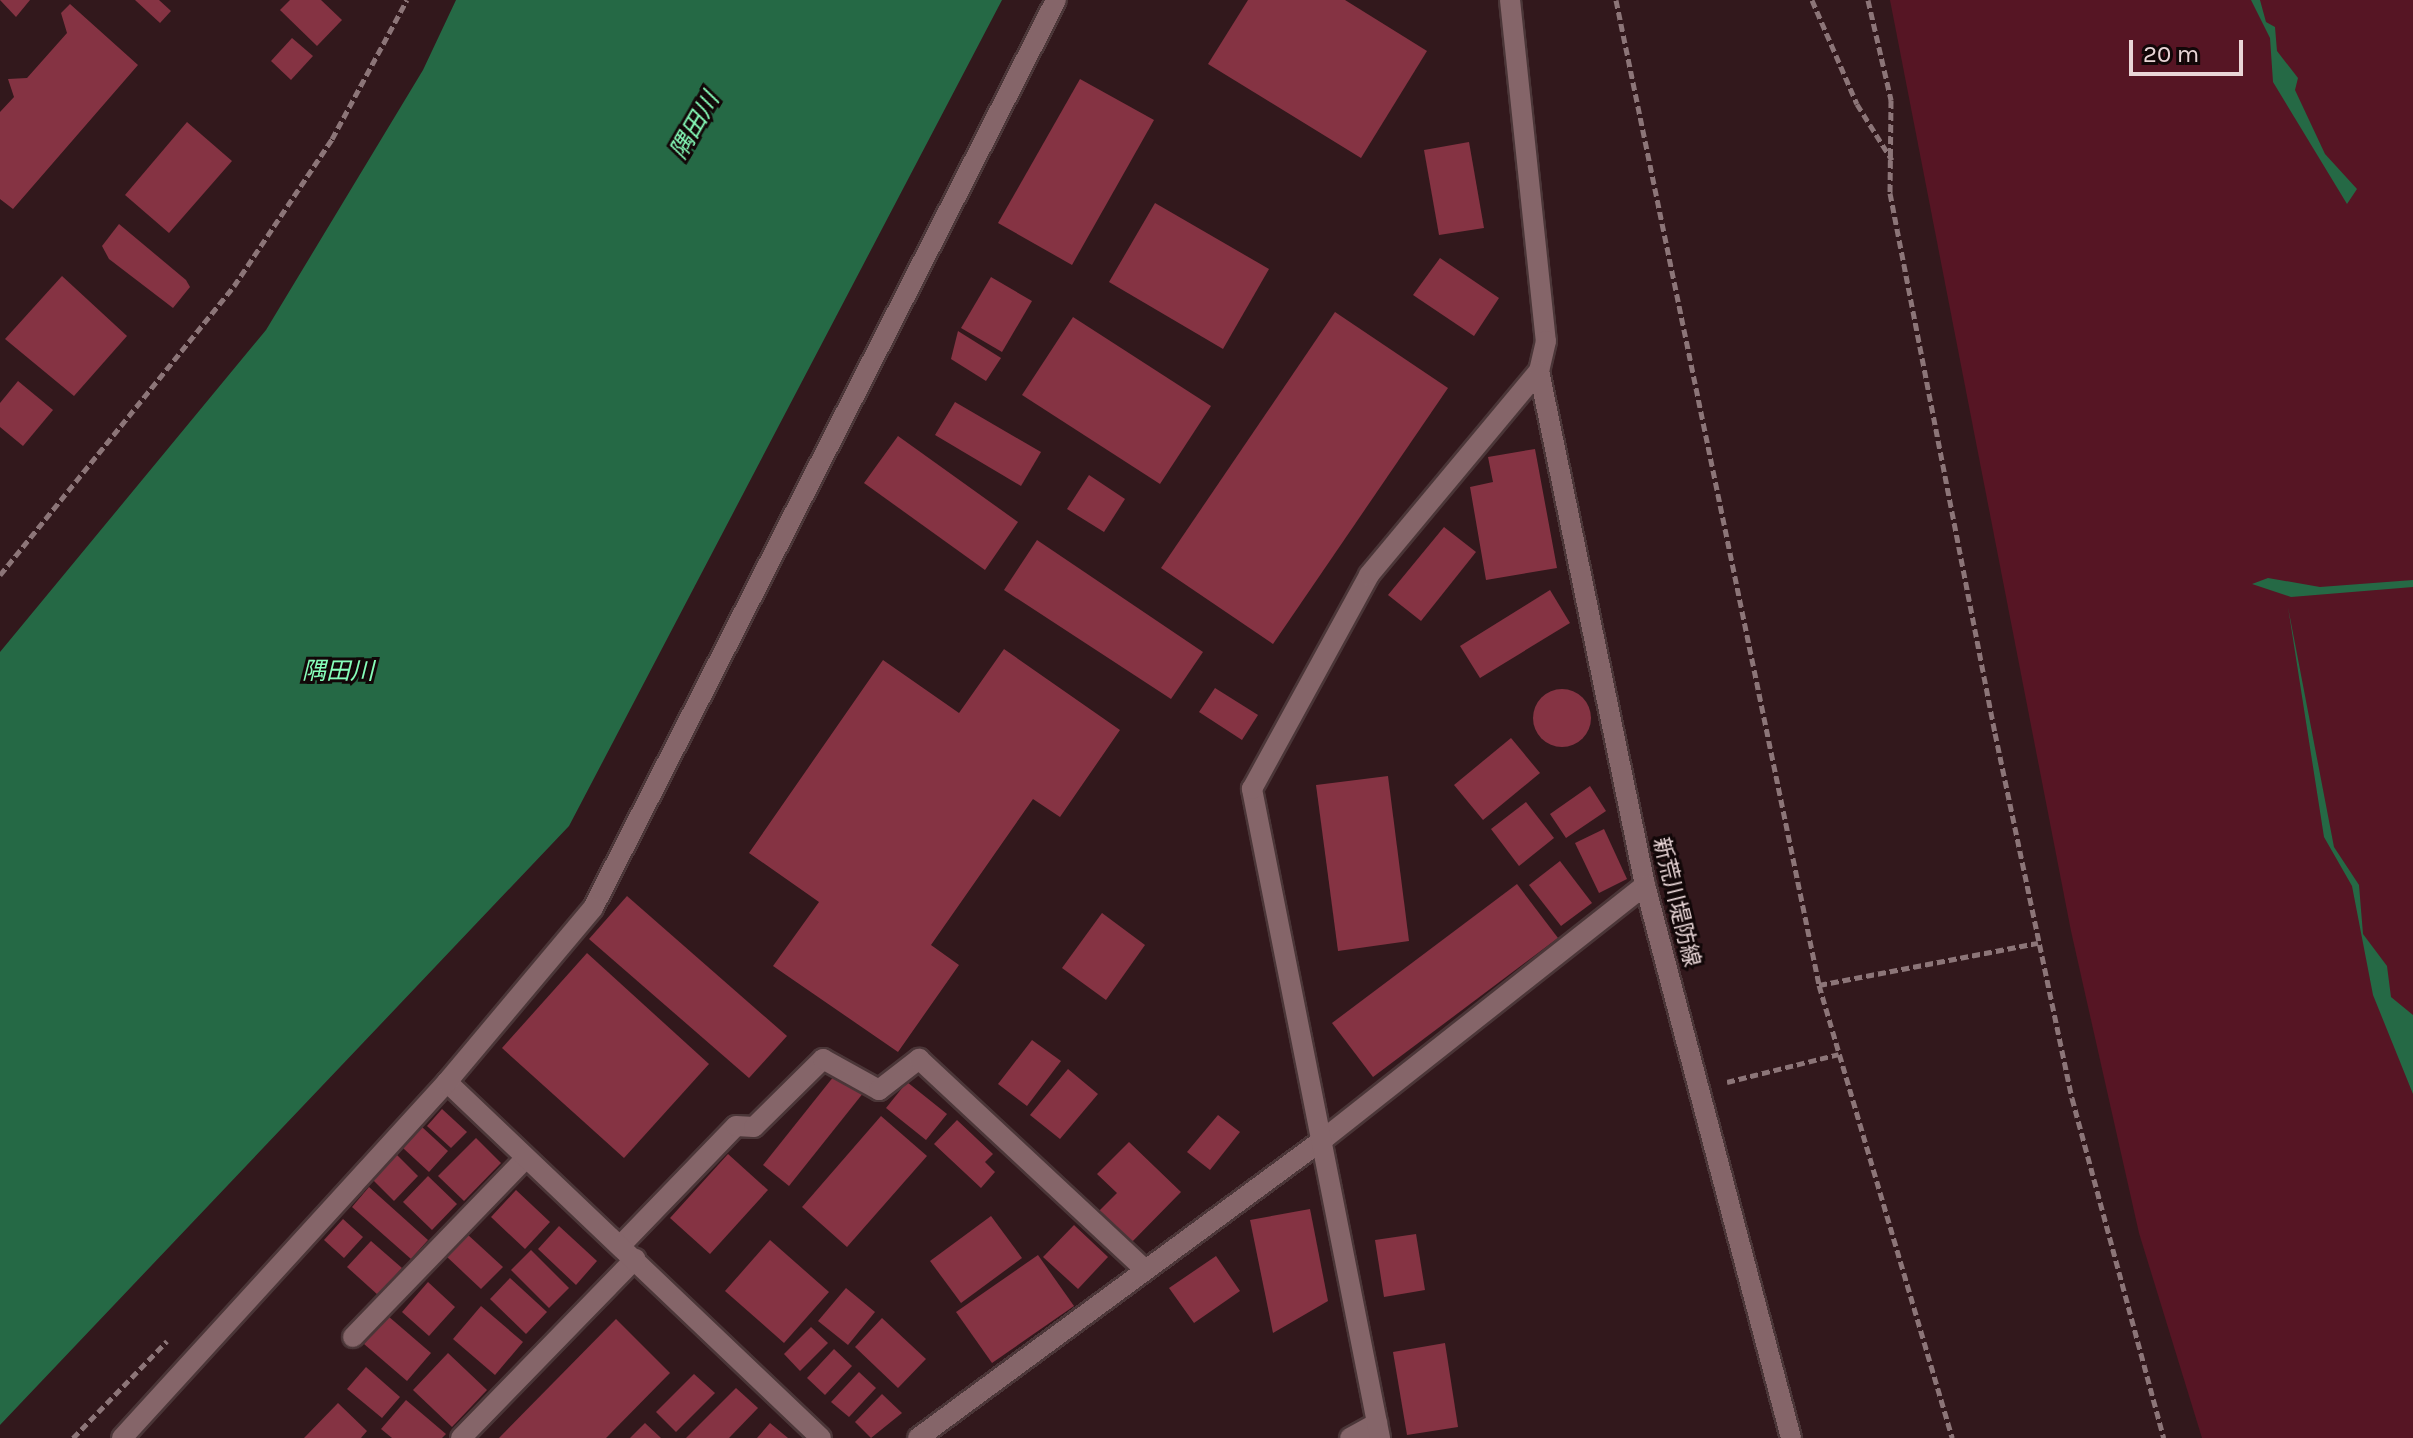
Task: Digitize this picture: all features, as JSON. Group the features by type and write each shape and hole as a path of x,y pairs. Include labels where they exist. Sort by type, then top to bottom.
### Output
{"street":[{"path":"122,1438 447,1082 593,908 1056,0"},
{"path":"1350,1438 1378,1431 1325,1138 1252,789 1369,575 1539,371 1546,341 1510,0"},
{"name":"新荒川堤防線","path":"1539,371 1645,885 1791,1438"},
{"path":"918,1438 1325,1138 1645,885"},
{"path":"461,1438 736,1126 754,1127 823,1059 879,1090 919,1059 1145,1270"},
{"path":"447,1082 821,1438"},
{"path":"353,1337 526,1158"}],"path":[{"path":"0,575 234,286 332,139 407,0"},
{"path":"1616,0 1819,985 1952,1438"},
{"path":"1812,0 1857,104 1893,162"},
{"path":"1868,0 1891,100 1893,162 1890,193 2038,943 2164,1438"},
{"path":"1819,985 2038,943"},
{"path":"1699,1089 1839,1054"}],"shaded area":[{"path":"1890,0 2413,0 2413,1438 2202,1438 2139,1233 2071,931"}],"water":[{"name":"隅田川","path":"456,0 1002,0 569,826 0,1425 0,652 266,330 423,70"},
{"path":"2251,0 2260,0 2266,22 2275,27 2277,51 2298,78 2295,90 2325,154 2357,189 2347,204 2273,82 2270,38"},
{"path":"2268,578 2320,587 2413,580 2413,587 2291,597 2252,584"},
{"path":"2288,607 2334,847 2359,885 2363,934 2387,966 2391,997 2413,1015 2413,1094 2373,995 2352,886 2324,837"}],"building":[{"path":"0,0 30,0 16,17"},
{"path":"135,0 159,0 171,11 160,23"},
{"path":"290,0 321,0 342,20 317,46 280,10"},
{"path":"1248,0 1345,0 1427,51 1361,158 1208,64"},
{"path":"70,4 138,65 13,209 0,199 0,112 14,97 8,79 27,78 67,33 61,13"},
{"path":"292,38 313,56 291,80 271,61"},
{"path":"1080,79 1154,120 1072,265 998,223"},
{"path":"187,122 232,161 169,233 125,195"},
{"path":"1469,142 1484,228 1439,235 1424,150"},
{"path":"1155,203 1269,269 1223,349 1109,282"},
{"path":"119,224 186,280 190,287 173,308 109,259 102,246"},
{"path":"1440,258 1499,298 1474,336 1413,295"},
{"path":"62,276 127,336 74,396 5,339"},
{"path":"991,277 1032,301 1002,352 961,328"},
{"path":"1335,312 1448,388 1273,644 1161,568"},
{"path":"1073,317 1211,406 1160,484 1022,395"},
{"path":"958,331 1001,358 986,381 951,359"},
{"path":"18,381 53,410 23,446 0,427 0,403"},
{"path":"955,402 1041,452 1021,486 935,435"},
{"path":"898,436 1018,522 985,570 864,483"},
{"path":"1535,449 1557,568 1486,580 1470,487 1493,482 1488,457"},
{"path":"1089,475 1125,499 1104,532 1067,509"},
{"path":"1444,527 1476,552 1421,621 1388,595"},
{"path":"1037,540 1203,652 1171,699 1004,590"},
{"path":"1550,590 1570,623 1480,678 1460,646"},
{"path":"1004,649 1120,730 1060,817 1033,799 931,945 959,965 898,1052 773,966 819,902 749,853 883,660 959,713"},
{"path":"1215,688 1258,715 1242,740 1199,712"},
{"path":"1562,689 1583,697 1591,718 1583,739 1562,747 1541,739 1533,718 1541,697"},
{"path":"1511,738 1540,773 1483,820 1454,785"},
{"path":"1388,776 1409,941 1338,951 1316,785"},
{"path":"1590,786 1606,811 1566,838 1550,814"},
{"path":"1526,802 1554,838 1519,866 1491,829"},
{"path":"1604,829 1627,879 1599,893 1575,843"},
{"path":"1560,861 1592,903 1561,926 1529,885"},
{"path":"1517,884 1558,938 1373,1077 1332,1023"},
{"path":"627,896 787,1036 749,1078 589,939"},
{"path":"1102,913 1145,945 1106,1000 1062,968"},
{"path":"587,953 709,1064 624,1158 502,1048"},
{"path":"1032,1040 1061,1061 1027,1106 998,1084"},
{"path":"1068,1069 1098,1094 1060,1139 1030,1115"},
{"path":"838,1071 864,1092 789,1186 763,1165"},
{"path":"907,1082 947,1114 926,1140 886,1108"},
{"path":"442,1109 467,1132 451,1148 427,1126"},
{"path":"1218,1115 1240,1132 1210,1170 1187,1152"},
{"path":"881,1116 927,1156 847,1247 802,1207"},
{"path":"957,1120 993,1154 985,1162 995,1172 981,1188 934,1144"},
{"path":"422,1127 448,1151 429,1172 403,1148"},
{"path":"476,1138 501,1163 464,1201 438,1176"},
{"path":"1129,1142 1181,1192 1129,1245 1097,1213 1117,1193 1097,1174"},
{"path":"396,1154 418,1176 394,1201 372,1179"},
{"path":"728,1154 768,1190 710,1254 670,1218"},
{"path":"428,1176 457,1204 432,1230 403,1202"},
{"path":"369,1187 428,1240 411,1259 352,1207"},
{"path":"516,1190 550,1222 525,1249 491,1217"},
{"path":"1310,1209 1328,1301 1273,1333 1250,1220"},
{"path":"991,1216 1022,1258 961,1303 930,1261"},
{"path":"343,1219 363,1237 344,1258 324,1240"},
{"path":"1074,1225 1108,1257 1078,1289 1043,1257"},
{"path":"559,1226 597,1261 576,1285 538,1249"},
{"path":"467,1234 503,1267 481,1289 446,1256"},
{"path":"1416,1234 1425,1290 1384,1297 1375,1240"},
{"path":"770,1240 829,1292 784,1343 725,1291"},
{"path":"371,1241 402,1268 378,1295 347,1267"},
{"path":"531,1250 569,1288 549,1308 511,1270"},
{"path":"1038,1255 1074,1306 992,1363 956,1312"},
{"path":"1216,1256 1240,1291 1194,1323 1169,1288"},
{"path":"510,1278 547,1312 526,1334 490,1299"},
{"path":"428,1282 455,1307 429,1336 402,1312"},
{"path":"846,1288 875,1312 848,1345 818,1321"},
{"path":"481,1306 523,1342 495,1375 453,1339"},
{"path":"388,1316 431,1353 407,1381 364,1344"},
{"path":"882,1318 926,1359 898,1388 855,1347"},
{"path":"616,1319 670,1373 606,1438 499,1438"},
{"path":"811,1327 828,1343 800,1371 784,1354"},
{"path":"1445,1343 1458,1427 1407,1435 1393,1352"},
{"path":"834,1349 852,1366 825,1395 807,1378"},
{"path":"448,1353 487,1390 452,1427 413,1390"},
{"path":"366,1367 400,1397 382,1418 347,1389"},
{"path":"859,1372 876,1388 849,1417 831,1402"},
{"path":"694,1374 715,1393 676,1432 656,1412"},
{"path":"736,1388 758,1408 729,1438 686,1438"},
{"path":"882,1394 902,1413 871,1438 855,1422"},
{"path":"406,1400 446,1434 442,1438 392,1438 381,1429"},
{"path":"338,1403 367,1431 361,1438 304,1438"},
{"path":"645,1423 661,1438 630,1438"},
{"path":"770,1423 788,1438 757,1438"}]}
